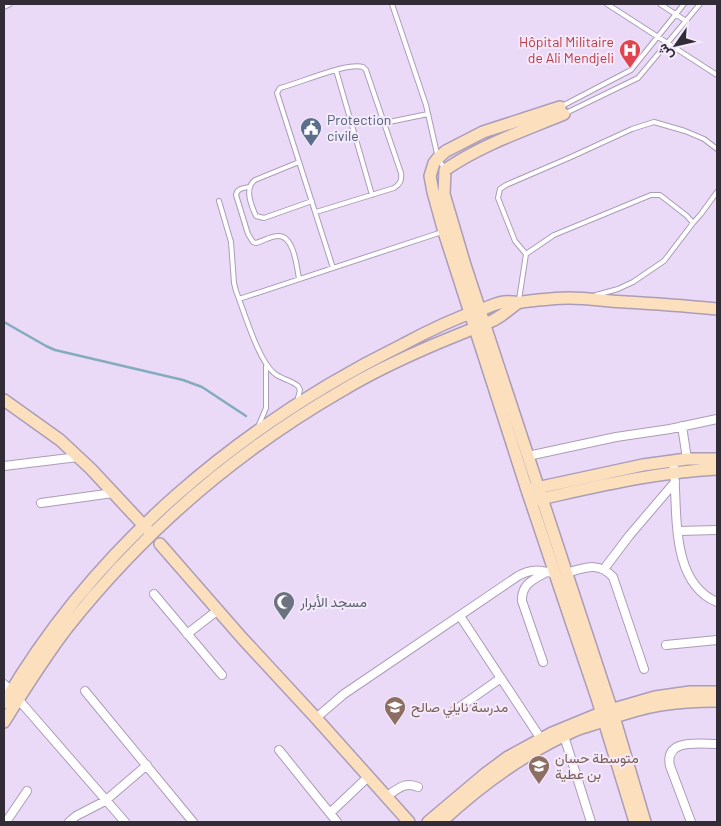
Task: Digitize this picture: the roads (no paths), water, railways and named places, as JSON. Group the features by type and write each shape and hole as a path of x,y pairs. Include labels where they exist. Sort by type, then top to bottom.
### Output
{"main road":[{"path":"476,312 444,232 430,176 434,163 446,151 483,132 562,110"},
{"path":"562,110 470,154 445,170 444,194 465,265 480,326 534,494 556,573 645,822"},
{"path":"4,703 34,656 70,606 143,525 217,460 256,431 339,378 382,354 426,333 505,302 585,298 717,309"},
{"path":"4,722 11,691 42,664 67,629 122,564 187,501 224,470 303,414 344,389 387,366 480,326 502,315 519,302"},
{"path":"480,326 528,456 534,494"},
{"path":"4,400 60,440 152,534"},
{"path":"674,472 687,459 717,459"},
{"path":"534,494 674,472 717,469"},
{"path":"160,544 242,638 410,822"},
{"path":"428,822 508,757 560,730 655,698 690,692 717,692"},
{"path":"441,822 482,787 521,760 607,715 660,705 717,700"},
{"path":"607,715 635,822"}],"street":[{"path":"528,456 616,437 717,419"},
{"path":"682,426 687,459"},
{"path":"4,466 78,457"},
{"path":"674,472 679,548 685,567 692,580 703,593 717,602"},
{"path":"604,569 674,472"},
{"path":"41,503 113,493"},
{"path":"678,531 717,530"},
{"path":"152,534 160,544"},
{"path":"543,662 522,601 521,596 525,587 528,583 556,573 592,566 604,569 613,576 644,669"},
{"path":"316,718 344,694 523,573 529,570 536,570 556,573"},
{"path":"154,594 222,675"},
{"path":"187,634 218,610"},
{"path":"460,616 541,739"},
{"path":"666,645 717,640"},
{"path":"454,710 501,678"},
{"path":"11,691 125,822"},
{"path":"85,691 193,822"},
{"path":"564,736 591,822"},
{"path":"691,822 670,766 670,756 672,751 681,745 717,744"},
{"path":"278,750 337,822"},
{"path":"69,822 76,816 106,801 147,765"},
{"path":"330,813 369,776"},
{"path":"387,796 404,786 412,785 418,787"},
{"path":"6,822 27,791"}],"lane":[{"path":"4,7 10,4"},
{"path":"392,4 428,114 438,158 445,170"},
{"path":"607,4 717,75"},
{"path":"660,4 686,21"},
{"path":"562,110 631,70 684,4"},
{"path":"562,110 638,78 700,4"},
{"path":"316,212 394,188 402,180 364,66 347,66 280,88 277,93 333,268"},
{"path":"336,70 372,195"},
{"path":"384,123 428,114"},
{"path":"526,254 515,241 498,198 500,189 506,185 632,129 654,122 704,139 717,149"},
{"path":"300,162 251,183 249,191 253,208 256,216 264,218 312,201"},
{"path":"249,187 239,189 236,192 248,234 253,242 256,243 278,236 285,237 289,241 294,253 300,279"},
{"path":"585,298 618,289 633,282 664,261 717,192"},
{"path":"519,302 526,254 554,235 651,195 660,195 693,223"},
{"path":"219,201 231,242 234,282 239,299 266,365 279,376 298,386 300,390 297,404"},
{"path":"239,299 444,232"},
{"path":"256,431 266,408 266,365"}],"waterway":[{"path":"4,322 55,350 183,380 202,387 246,416"}],"place":[{"name":"Hôpital Militaire de Ali Mendjeli","path":"630,69"},
{"name":"Protection civile","path":"311,147"},
{"name":"مسجد الأبرار","path":"284,621"},
{"name":"مدرسة نايلي صالح","path":"395,726"},
{"name":"متوسطة حسان بن عطية","path":"539,785"}]}
